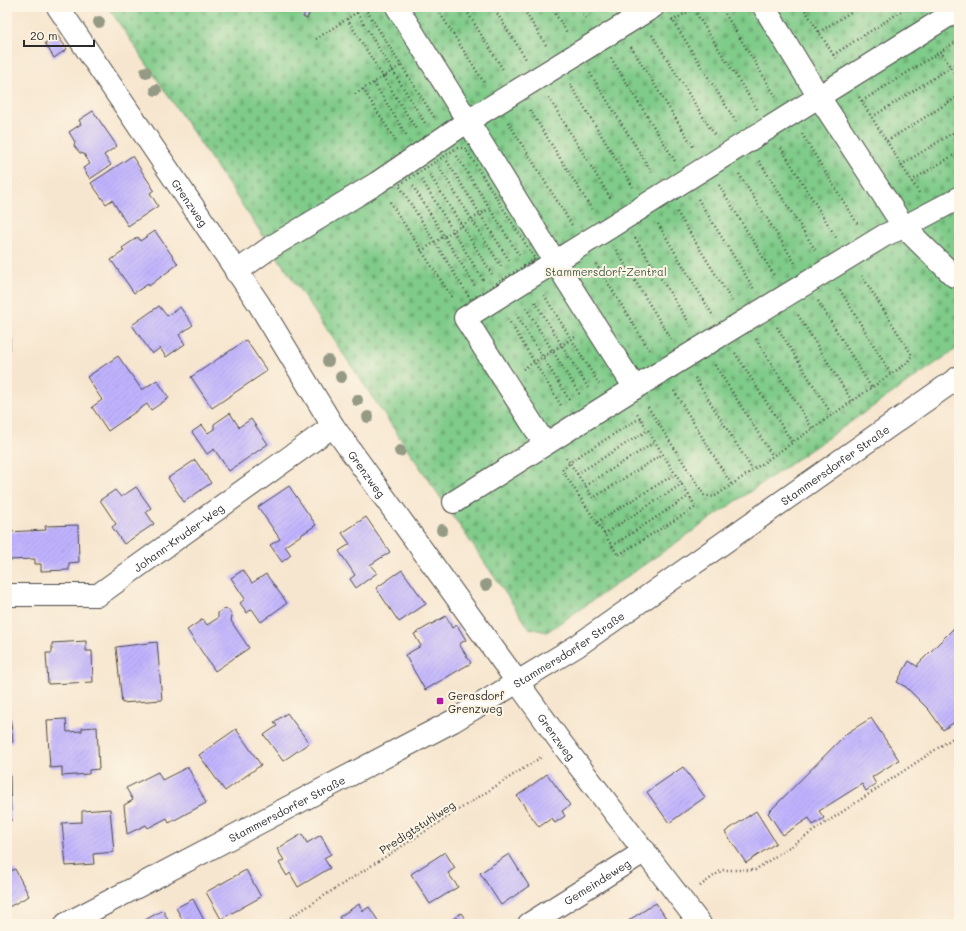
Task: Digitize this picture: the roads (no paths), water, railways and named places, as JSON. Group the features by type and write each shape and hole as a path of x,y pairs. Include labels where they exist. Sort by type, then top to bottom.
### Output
{"street":[{"name":"Grenzweg","path":"58,7 258,304 333,426 562,744 700,924"},
{"path":"397,7 468,121 506,198 554,260 594,324 630,391"},
{"path":"764,7 819,97 904,227 954,276 959,277"},
{"path":"549,442 504,380 465,318 554,260 789,116 959,9"},
{"path":"236,272 271,247 377,183 468,121 619,28 655,13"},
{"path":"454,502 662,371 869,244 959,198"},
{"name":"Stammersdorfer Straße","path":"66,924 409,745 518,683 577,646 959,377"},
{"name":"Johann-Kruder-Weg","path":"7,595 98,595 333,426"},
{"name":"Gemeindeweg","path":"529,924 645,851"}],"place":[{"name":"Gerasdorf Grenzweg","path":"440,701"}],"park label":[{"name":"Stammersdorf-Zentral","path":"606,271"}]}
